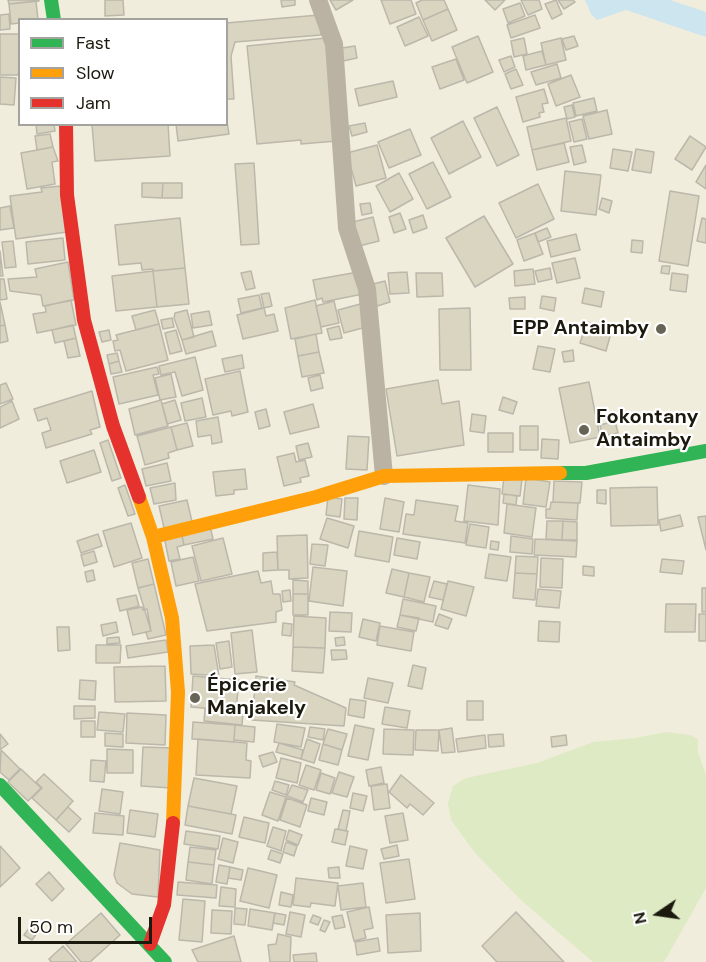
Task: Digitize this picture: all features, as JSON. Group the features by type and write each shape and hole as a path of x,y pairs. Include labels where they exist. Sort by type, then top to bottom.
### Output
{"street":[{"path":"51,0 54,18"},
{"path":"318,0 334,44 347,228 367,289 384,476"},
{"path":"66,126 68,195 84,320 113,426 153,537 172,618 178,692 175,800 164,905 150,945"},
{"path":"153,537 316,497 384,476 586,473 706,451"},
{"path":"0,785 165,962"}],"green space":[{"path":"666,732 690,735 698,739 698,752 706,775 706,888 664,962 593,962 522,901 475,853 451,820 448,803 453,786 466,778 537,763 593,742"}],"water":[{"path":"585,0 670,0 706,12 706,37 626,10 597,20 591,14"}],"building":[{"path":"8,0 39,0 39,1 9,4"},
{"path":"105,0 123,0 124,15 105,16"},
{"path":"281,0 295,0 295,5 282,7"},
{"path":"330,0 353,0 336,10"},
{"path":"381,0 411,0 416,14 390,24"},
{"path":"422,0 444,0 448,9 423,20 416,3"},
{"path":"485,0 505,0 495,10"},
{"path":"521,0 539,0 542,9 528,15"},
{"path":"556,0 562,14 552,19 545,4"},
{"path":"558,0 573,0 575,2 564,9"},
{"path":"36,1 38,18 18,18 18,23 11,24 9,4"},
{"path":"520,3 525,16 508,23 503,9"},
{"path":"448,9 457,30 432,41 423,20"},
{"path":"9,14 10,29 0,30 0,15"},
{"path":"319,15 321,35 235,42 231,56 234,99 228,99 228,23"},
{"path":"535,15 540,28 511,38 507,25"},
{"path":"419,17 428,36 405,46 397,27"},
{"path":"0,34 18,34 18,74 0,75"},
{"path":"478,36 493,72 467,83 452,47"},
{"path":"574,36 578,46 566,50 562,39"},
{"path":"326,38 337,141 301,144 301,140 257,144 247,46"},
{"path":"524,38 527,54 514,57 511,41"},
{"path":"561,38 566,60 546,65 541,43"},
{"path":"355,46 357,58 343,61 342,48"},
{"path":"542,51 546,65 526,70 523,56"},
{"path":"511,56 515,67 504,72 499,60"},
{"path":"456,59 464,80 440,89 432,67"},
{"path":"557,64 561,78 536,85 531,72"},
{"path":"516,69 523,85 511,89 505,74"},
{"path":"571,75 580,97 556,106 548,84"},
{"path":"0,77 16,78 14,105 0,104"},
{"path":"393,81 397,97 359,106 355,89"},
{"path":"544,89 548,103 542,104 544,112 539,113 540,117 523,122 516,97"},
{"path":"594,98 597,111 576,116 573,103"},
{"path":"572,105 575,117 567,119 564,107"},
{"path":"497,107 519,155 497,166 474,118"},
{"path":"607,110 612,134 589,139 583,116"},
{"path":"566,118 571,141 532,150 527,127"},
{"path":"582,119 587,139 574,142 569,122"},
{"path":"463,121 481,157 449,174 431,138"},
{"path":"365,123 367,132 352,136 349,126"},
{"path":"36,126 54,126 55,131 37,134"},
{"path":"92,126 168,126 170,156 95,161"},
{"path":"176,126 228,126 229,134 178,141"},
{"path":"410,129 421,155 389,168 378,142"},
{"path":"50,134 53,147 37,150 35,136"},
{"path":"690,136 706,147 692,170 675,159"},
{"path":"564,143 569,162 537,170 532,150"},
{"path":"377,145 386,178 356,186 347,153"},
{"path":"582,145 586,162 574,165 570,147"},
{"path":"53,147 58,161 52,162 55,184 27,189 21,153"},
{"path":"613,149 632,152 628,171 610,168"},
{"path":"636,149 654,152 651,173 632,170"},
{"path":"433,162 451,197 427,209 409,174"},
{"path":"254,163 259,244 241,245 235,164"},
{"path":"706,165 706,189 696,182"},
{"path":"565,171 601,175 596,215 561,211"},
{"path":"399,173 413,199 390,212 376,186"},
{"path":"142,183 163,183 162,198 142,197"},
{"path":"163,183 182,183 182,198 162,198"},
{"path":"538,184 554,219 516,238 499,203"},
{"path":"61,186 67,232 16,239 10,196 42,192 41,188"},
{"path":"670,191 699,196 688,266 659,261"},
{"path":"602,198 612,201 609,213 599,209"},
{"path":"370,203 372,213 362,215 360,204"},
{"path":"10,206 14,228 0,230 0,208"},
{"path":"400,213 406,229 394,233 389,217"},
{"path":"423,215 427,228 413,233 409,220"},
{"path":"484,216 513,264 475,287 446,238"},
{"path":"373,217 379,241 355,247 349,223"},
{"path":"180,218 185,268 153,271 153,269 142,270 141,263 119,265 115,225"},
{"path":"702,218 706,219 706,243 697,241"},
{"path":"547,228 551,237 538,242 535,233"},
{"path":"535,233 543,254 524,261 517,240"},
{"path":"576,234 580,250 551,257 547,241"},
{"path":"63,238 65,260 28,264 26,242"},
{"path":"632,240 643,241 642,253 631,252"},
{"path":"13,241 16,267 5,268 2,242"},
{"path":"0,251 3,276 0,276"},
{"path":"575,258 580,278 557,283 552,263"},
{"path":"68,262 74,300 43,306 41,295 10,291 8,279 37,277 35,269"},
{"path":"662,266 670,266 669,274 661,273"},
{"path":"185,268 189,304 157,307 153,271"},
{"path":"550,268 552,279 538,282 535,271"},
{"path":"533,269 535,284 515,286 514,271"},
{"path":"153,271 157,307 116,311 112,276"},
{"path":"251,271 255,288 246,290 241,273"},
{"path":"358,272 363,294 323,302 322,298 317,300 313,280"},
{"path":"407,272 409,293 390,294 388,273"},
{"path":"416,273 442,273 443,296 417,297"},
{"path":"672,273 688,275 686,292 670,290"},
{"path":"0,279 4,279 7,299 0,300"},
{"path":"385,281 390,302 374,307 369,285"},
{"path":"585,288 604,292 601,307 582,303"},
{"path":"269,293 272,306 264,308 261,294"},
{"path":"259,295 262,308 241,313 238,299"},
{"path":"542,296 556,298 554,311 540,308"},
{"path":"525,297 525,309 510,309 509,298"},
{"path":"71,300 76,325 37,333 33,314 46,312 45,306"},
{"path":"315,300 322,333 291,339 285,308"},
{"path":"334,301 339,323 321,327 316,306"},
{"path":"0,302 5,325 0,326"},
{"path":"364,303 370,326 344,333 338,310"},
{"path":"264,308 266,316 274,314 278,331 243,339 237,315"},
{"path":"470,308 471,370 440,370 439,309"},
{"path":"155,310 159,324 136,330 132,316"},
{"path":"187,310 194,337 182,340 174,318 175,313"},
{"path":"209,311 212,325 193,328 191,314"},
{"path":"172,318 174,327 163,329 161,320"},
{"path":"587,322 612,329 606,351 580,343"},
{"path":"159,324 168,360 126,371 120,350 115,351 113,341 118,340 116,335"},
{"path":"5,325 8,341 0,343 0,326"},
{"path":"73,325 76,338 55,343 52,330"},
{"path":"339,326 342,338 330,340 327,329"},
{"path":"109,330 111,340 102,342 99,332"},
{"path":"176,330 182,351 170,354 165,333"},
{"path":"212,331 216,346 186,354 182,340"},
{"path":"316,334 319,352 298,356 295,339"},
{"path":"76,338 80,356 68,358 64,341"},
{"path":"538,346 555,349 550,372 533,369"},
{"path":"573,350 574,361 564,362 562,352"},
{"path":"319,352 324,373 302,377 298,356"},
{"path":"117,353 119,361 109,364 107,355"},
{"path":"242,355 244,368 225,372 222,359"},
{"path":"195,357 203,390 182,396 175,372 161,375 159,366"},
{"path":"119,361 122,372 111,374 109,364"},
{"path":"157,367 159,374 153,375 158,395 119,404 113,377"},
{"path":"240,371 248,412 232,416 231,411 213,415 205,379"},
{"path":"171,374 176,397 160,400 155,378"},
{"path":"320,375 323,388 311,391 308,378"},
{"path":"438,380 442,404 459,401 464,445 397,456 386,389"},
{"path":"589,382 600,437 570,443 559,388"},
{"path":"6,383 13,399 0,404 0,385"},
{"path":"92,391 100,427 90,430 92,434 46,448 42,433 51,430 47,418 38,421 34,409"},
{"path":"503,397 517,402 513,414 499,410"},
{"path":"202,398 206,417 185,421 181,403"},
{"path":"161,400 168,426 135,435 129,409"},
{"path":"175,400 181,420 167,424 162,404"},
{"path":"12,401 19,419 0,428 0,407"},
{"path":"313,404 319,427 290,434 284,412"},
{"path":"266,409 270,426 259,429 255,412"},
{"path":"472,414 486,416 484,433 470,431"},
{"path":"218,417 222,442 212,444 211,435 198,437 196,421"},
{"path":"615,421 618,433 602,436 600,425"},
{"path":"187,423 193,446 177,450 171,427"},
{"path":"520,426 538,426 538,450 520,450"},
{"path":"171,427 177,450 168,453 169,458 145,465 137,436"},
{"path":"488,433 513,433 513,452 488,452"},
{"path":"348,436 369,437 367,470 346,469"},
{"path":"542,439 559,440 558,459 541,458"},
{"path":"108,440 121,478 112,481 100,443"},
{"path":"308,443 312,457 299,460 296,446"},
{"path":"94,450 101,472 67,483 60,461"},
{"path":"294,453 296,462 305,460 309,476 300,478 301,482 284,486 277,457"},
{"path":"167,463 171,481 146,486 142,469"},
{"path":"245,469 247,489 234,490 234,494 216,496 213,472"},
{"path":"504,477 522,479 520,496 502,494"},
{"path":"526,478 550,482 546,507 523,504"},
{"path":"554,481 582,482 580,503 553,502"},
{"path":"175,483 176,500 154,504 150,488"},
{"path":"125,485 135,514 128,516 118,488"},
{"path":"468,485 500,489 498,525 464,521"},
{"path":"657,487 658,525 611,526 610,488"},
{"path":"597,490 606,490 606,504 597,503"},
{"path":"504,494 517,496 516,505 503,503"},
{"path":"328,497 342,499 340,517 326,515"},
{"path":"345,498 358,498 357,520 344,519"},
{"path":"385,498 404,502 399,532 380,529"},
{"path":"187,500 193,526 165,532 159,506"},
{"path":"416,500 458,506 455,521 468,523 465,543 403,534 406,514 414,515"},
{"path":"551,502 578,503 577,520 546,518 546,509 550,509"},
{"path":"507,504 536,508 532,537 504,533"},
{"path":"680,515 683,526 661,531 659,520"},
{"path":"706,516 706,550 698,517"},
{"path":"327,518 354,526 348,548 320,539"},
{"path":"547,521 563,521 562,540 546,539"},
{"path":"563,521 577,522 577,540 562,540"},
{"path":"131,523 142,558 114,567 103,531"},
{"path":"470,524 489,527 486,548 466,545"},
{"path":"210,526 213,539 184,545 181,532"},
{"path":"359,531 393,537 389,562 355,556"},
{"path":"181,532 184,545 177,547 180,559 169,561 164,536"},
{"path":"98,534 102,546 81,553 77,541"},
{"path":"307,535 308,578 289,579 289,570 278,570 277,536"},
{"path":"511,536 533,539 532,554 510,552"},
{"path":"223,538 232,574 201,581 192,546"},
{"path":"397,538 420,542 417,559 394,555"},
{"path":"535,539 577,541 576,557 534,555"},
{"path":"491,541 499,542 498,550 490,549"},
{"path":"312,544 328,545 325,566 310,564"},
{"path":"94,551 97,562 84,566 81,555"},
{"path":"277,552 278,570 263,571 263,553"},
{"path":"489,554 511,557 507,581 485,578"},
{"path":"516,556 538,557 537,574 515,573"},
{"path":"193,557 199,581 176,586 171,562"},
{"path":"541,558 563,559 562,588 540,587"},
{"path":"148,559 154,584 138,588 132,563"},
{"path":"662,559 684,561 682,574 660,572"},
{"path":"583,566 594,567 594,576 583,575"},
{"path":"313,567 347,571 343,606 309,601"},
{"path":"392,569 409,573 404,597 386,593"},
{"path":"93,570 95,580 87,582 85,572"},
{"path":"258,571 261,583 271,581 273,594 280,594 282,610 276,612 276,622 207,631 195,584"},
{"path":"409,573 430,577 424,602 404,597"},
{"path":"515,573 537,574 535,600 513,598"},
{"path":"293,580 308,581 308,594 293,594"},
{"path":"434,581 447,584 443,600 429,597"},
{"path":"448,581 474,587 466,616 441,609"},
{"path":"154,584 166,635 148,639 146,632 151,631 138,588"},
{"path":"702,588 706,588 706,612 702,612"},
{"path":"538,589 561,591 559,608 536,606"},
{"path":"290,590 291,601 283,602 282,591"},
{"path":"293,594 308,594 308,615 293,615"},
{"path":"136,595 139,606 120,611 117,599"},
{"path":"403,599 436,606 433,622 400,615"},
{"path":"666,604 696,604 695,632 665,632"},
{"path":"142,607 143,610 147,609 151,631 133,635 127,610"},
{"path":"330,612 352,613 351,632 329,631"},
{"path":"439,614 452,619 448,629 435,625"},
{"path":"699,614 706,614 706,641 699,641"},
{"path":"400,615 419,618 416,631 397,627"},
{"path":"294,616 326,618 325,648 293,647"},
{"path":"363,619 380,623 376,641 359,637"},
{"path":"539,621 560,622 559,642 538,641"},
{"path":"116,622 118,632 103,636 101,625"},
{"path":"283,623 292,624 291,636 282,635"},
{"path":"380,626 414,632 411,651 377,645"},
{"path":"57,627 69,627 70,650 58,651"},
{"path":"252,630 257,672 235,674 231,633"},
{"path":"119,637 120,643 107,644 107,638"},
{"path":"344,637 345,645 336,646 335,638"},
{"path":"166,640 168,652 128,658 126,646"},
{"path":"229,641 232,667 220,669 216,643"},
{"path":"96,645 121,645 120,663 96,663"},
{"path":"214,645 219,676 191,674 190,646"},
{"path":"293,647 325,648 323,673 292,671"},
{"path":"331,650 346,650 347,659 332,660"},
{"path":"413,665 426,668 422,689 408,686"},
{"path":"165,666 166,701 115,702 114,667"},
{"path":"193,676 239,680 236,711 191,707"},
{"path":"256,676 295,682 294,685 346,708 344,726 252,720"},
{"path":"368,678 393,683 388,703 364,698"},
{"path":"80,680 96,681 95,700 79,699"},
{"path":"350,699 366,701 364,718 348,715"},
{"path":"467,701 483,701 483,720 467,720"},
{"path":"74,706 95,706 95,718 74,719"},
{"path":"385,707 410,711 407,728 382,724"},
{"path":"205,709 243,712 242,725 204,721"},
{"path":"99,712 125,714 123,732 97,730"},
{"path":"127,713 166,715 165,745 126,743"},
{"path":"81,721 95,721 95,737 81,737"},
{"path":"193,722 235,725 234,742 192,739"},
{"path":"277,724 305,728 301,747 274,742"},
{"path":"235,725 255,727 254,742 234,740"},
{"path":"355,725 374,729 368,760 348,756"},
{"path":"310,727 325,729 323,740 308,737"},
{"path":"452,728 455,752 442,753 439,730"},
{"path":"328,729 347,734 342,750 323,744"},
{"path":"384,729 414,730 413,755 383,754"},
{"path":"416,730 439,730 438,751 415,750"},
{"path":"105,733 123,734 123,747 105,746"},
{"path":"0,734 8,744 1,749 0,748"},
{"path":"503,734 504,746 489,747 488,735"},
{"path":"485,735 486,748 458,752 456,739"},
{"path":"566,735 567,745 552,747 551,737"},
{"path":"198,739 247,743 246,760 251,761 250,778 196,775"},
{"path":"307,739 320,744 314,763 301,759"},
{"path":"279,743 303,750 301,759 276,752"},
{"path":"323,744 342,750 338,765 319,760"},
{"path":"143,747 173,748 171,788 141,786"},
{"path":"107,749 133,750 133,773 107,773"},
{"path":"1,750 20,769 9,780 0,772"},
{"path":"273,752 277,762 263,767 259,756"},
{"path":"281,758 301,763 297,783 276,778"},
{"path":"91,760 106,761 104,782 90,781"},
{"path":"306,765 321,770 314,790 299,785"},
{"path":"381,767 384,783 369,786 366,770"},
{"path":"21,769 41,788 28,801 8,782"},
{"path":"339,772 354,777 347,797 332,793"},
{"path":"321,773 335,778 330,794 316,790"},
{"path":"44,774 73,801 56,820 32,798 42,788 36,782"},
{"path":"401,775 434,803 423,815 410,804 407,808 389,792"},
{"path":"194,778 237,786 231,814 188,806"},
{"path":"275,781 289,785 286,795 272,790"},
{"path":"387,784 390,808 374,810 371,786"},
{"path":"292,785 308,790 303,802 287,796"},
{"path":"102,789 123,792 120,814 99,811"},
{"path":"270,792 286,797 278,821 262,815"},
{"path":"353,793 367,796 363,811 350,808"},
{"path":"287,798 307,805 300,827 280,820"},
{"path":"311,798 327,802 324,815 308,811"},
{"path":"188,806 236,815 232,834 185,825"},
{"path":"68,807 81,819 69,832 56,820"},
{"path":"130,810 158,814 155,837 127,833"},
{"path":"343,810 350,811 346,831 338,829"},
{"path":"95,813 124,816 123,835 93,833"},
{"path":"403,813 408,840 390,843 385,816"},
{"path":"244,817 269,823 265,843 239,837"},
{"path":"273,827 286,831 281,851 267,846"},
{"path":"335,829 348,831 345,845 332,842"},
{"path":"289,830 302,835 298,845 286,840"},
{"path":"186,831 220,836 218,849 184,844"},
{"path":"223,838 238,842 233,863 218,859"},
{"path":"286,842 297,846 294,856 283,852"},
{"path":"120,843 160,850 158,897 132,894 117,883 114,875"},
{"path":"397,845 399,856 384,859 381,849"},
{"path":"0,846 20,868 0,887"},
{"path":"350,846 367,850 363,869 346,866"},
{"path":"190,847 216,850 214,865 188,862"},
{"path":"271,850 283,854 280,863 268,859"},
{"path":"409,859 415,899 386,903 380,863"},
{"path":"188,862 214,865 212,884 186,880"},
{"path":"219,865 230,867 227,884 216,882"},
{"path":"230,867 243,870 241,880 228,878"},
{"path":"339,867 340,878 329,878 328,868"},
{"path":"248,868 277,875 269,908 240,901"},
{"path":"49,872 64,889 52,901 36,884"},
{"path":"296,878 338,883 335,906 311,903 310,907 293,905"},
{"path":"178,882 217,885 216,898 177,895"},
{"path":"363,883 366,907 341,910 338,886"},
{"path":"221,887 236,889 235,907 219,906"},
{"path":"281,892 293,895 291,907 279,905"},
{"path":"183,899 205,901 202,942 179,940"},
{"path":"369,907 373,928 364,930 366,938 354,941 347,912"},
{"path":"235,908 247,909 245,925 234,924"},
{"path":"250,909 275,913 272,930 248,926"},
{"path":"212,910 232,911 231,934 211,933"},
{"path":"290,912 305,915 301,937 286,934"},
{"path":"516,912 564,962 497,962 482,946"},
{"path":"101,913 120,935 90,962 81,962 66,944"},
{"path":"275,913 286,915 284,925 273,923"},
{"path":"420,913 421,951 388,953 386,915"},
{"path":"313,915 321,918 318,925 310,922"},
{"path":"342,915 345,927 335,929 332,917"},
{"path":"35,920 43,925 32,940 24,935"},
{"path":"324,920 330,922 325,932 320,930"},
{"path":"278,934 291,937 290,962 270,962 268,945 276,944"},
{"path":"234,936 241,962 198,962 192,950"},
{"path":"378,938 380,951 357,955 355,942"},
{"path":"63,946 77,962 51,962 49,959"},
{"path":"316,953 317,962 294,962 293,955"}],"traffic: fast":[{"path":"51,0 54,18"},
{"path":"560,473 586,473 706,451"},
{"path":"0,785 165,962"}],"traffic: slow":[{"path":"153,537 316,497 384,476 560,473"},
{"path":"139,497 153,537 172,618 178,692 173,823"}],"traffic: jam":[{"path":"66,126 67,195 84,320 113,426 139,497"},
{"path":"150,944 164,905 173,823"}],"place":[{"name":"EPP Antaimby","path":"661,329"},
{"name":"Fokontany Antaimby","path":"584,430"},
{"name":"Épicerie Manjakely","path":"195,698"}]}
